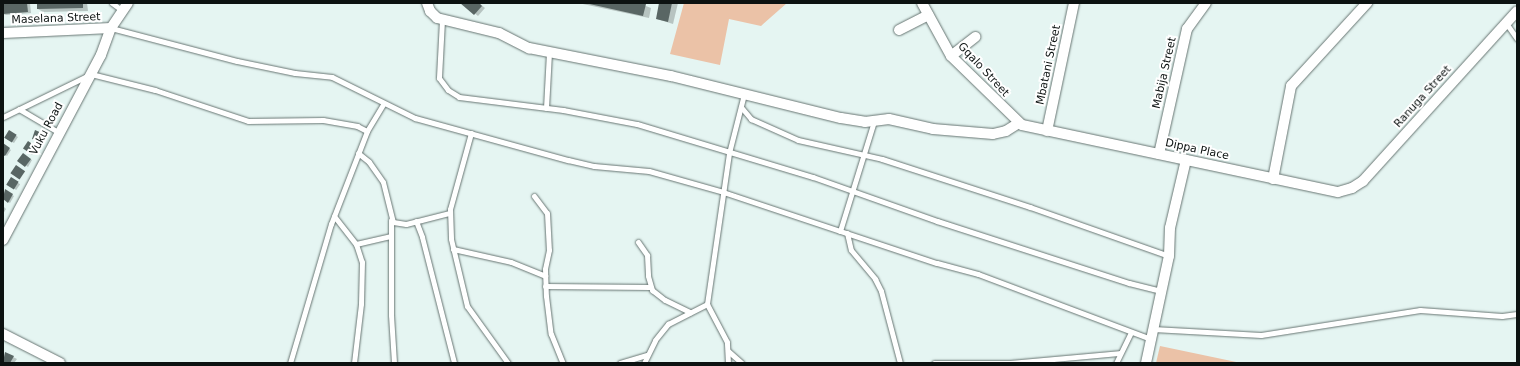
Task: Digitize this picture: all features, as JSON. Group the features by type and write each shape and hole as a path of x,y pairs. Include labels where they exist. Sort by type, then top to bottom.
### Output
{"street":[{"path":"427,3 432,14 442,20 499,33 525,46 671,76 841,118 874,121 889,119 933,129 993,134 1006,131 1019,123"},
{"name":"Gqalo Street","path":"922,3 951,56 1019,123 1047,131"},
{"name":"Mbatani Street","path":"1047,131 1074,3"},
{"name":"Mabija Street","path":"1159,154 1187,29 1206,3"},
{"path":"1273,179 1291,86 1366,3"},
{"name":"Vuku Road","path":"3,240 58,132 91,74 111,28 125,7"},
{"name":"Ranuga Street","path":"1342,192 1363,180 1517,12"},
{"path":"899,30 928,15"},
{"name":"Maselana Street","path":"3,33 111,28"},
{"path":"951,56 975,37"},
{"name":"Dippa Place","path":"1047,131 1273,179 1342,192"},
{"path":"1146,363 1160,290 1169,256 1169,236 1186,160"},
{"path":"3,334 60,363"}],"lane":[{"path":"112,3 125,7"},
{"path":"442,20 439,74 448,90 463,98 546,108 637,124 851,190 937,221 1129,283 1160,290"},
{"path":"1506,24 1517,39"},
{"path":"111,28 237,61 295,73 332,77 383,104 415,118 568,160 594,166 649,171 723,192 840,231 978,274 1131,332 1152,334 1261,335 1420,310 1502,316 1517,314"},
{"path":"546,108 549,52"},
{"path":"3,117 91,74 169,95 248,121 323,120 357,126 367,131"},
{"path":"728,363 728,351 725,338 707,304 714,266 729,153 744,94"},
{"path":"290,363 334,216 367,131 383,104"},
{"path":"741,107 751,119 787,135 864,154 1030,207 1169,256"},
{"path":"19,109 58,132"},
{"path":"840,231 851,190 874,121"},
{"path":"471,133 454,186 450,213 453,248 467,306 508,363"},
{"path":"358,153 368,162 383,182 391,220 390,236 394,363"},
{"path":"534,196 547,213 549,250 545,286 551,334 564,363"},
{"path":"391,220 400,224 450,213"},
{"path":"334,216 356,244 361,257 362,274 354,363"},
{"path":"416,221 422,237 454,363"},
{"path":"847,233 851,250 875,279 880,291 900,363"},
{"path":"356,244 390,236"},
{"path":"638,242 648,257 650,287 659,296 690,312"},
{"path":"453,248 510,262 545,276"},
{"path":"545,286 650,287"},
{"path":"644,363 647,355 668,324 707,304"},
{"path":"1116,363 1119,353 1131,332"},
{"path":"728,351 742,363"},
{"path":"934,363 1063,361 1119,353"},
{"path":"620,363 647,355"}],"shaded area":[{"path":"684,3 787,3 761,26 729,19 720,65 670,54"},
{"path":"1160,346 1241,363 1156,363"}],"building":[{"path":"3,3 27,3 28,12 3,14"},
{"path":"37,3 83,3 83,8 37,9"},
{"path":"460,3 479,3 482,6 474,15"},
{"path":"585,3 643,3 646,4 643,16"},
{"path":"659,3 672,3 668,22 656,19"},
{"path":"9,130 17,135 12,142 4,138"},
{"path":"35,130 44,134 41,143 32,139"},
{"path":"28,141 37,147 32,155 23,148"},
{"path":"3,143 10,148 5,156 3,155"},
{"path":"23,153 31,159 25,167 17,161"},
{"path":"16,165 25,171 20,179 10,173"},
{"path":"11,177 19,182 14,189 6,185"},
{"path":"5,189 13,194 8,203 3,199"},
{"path":"5,352 14,356 10,363 3,363"}]}
